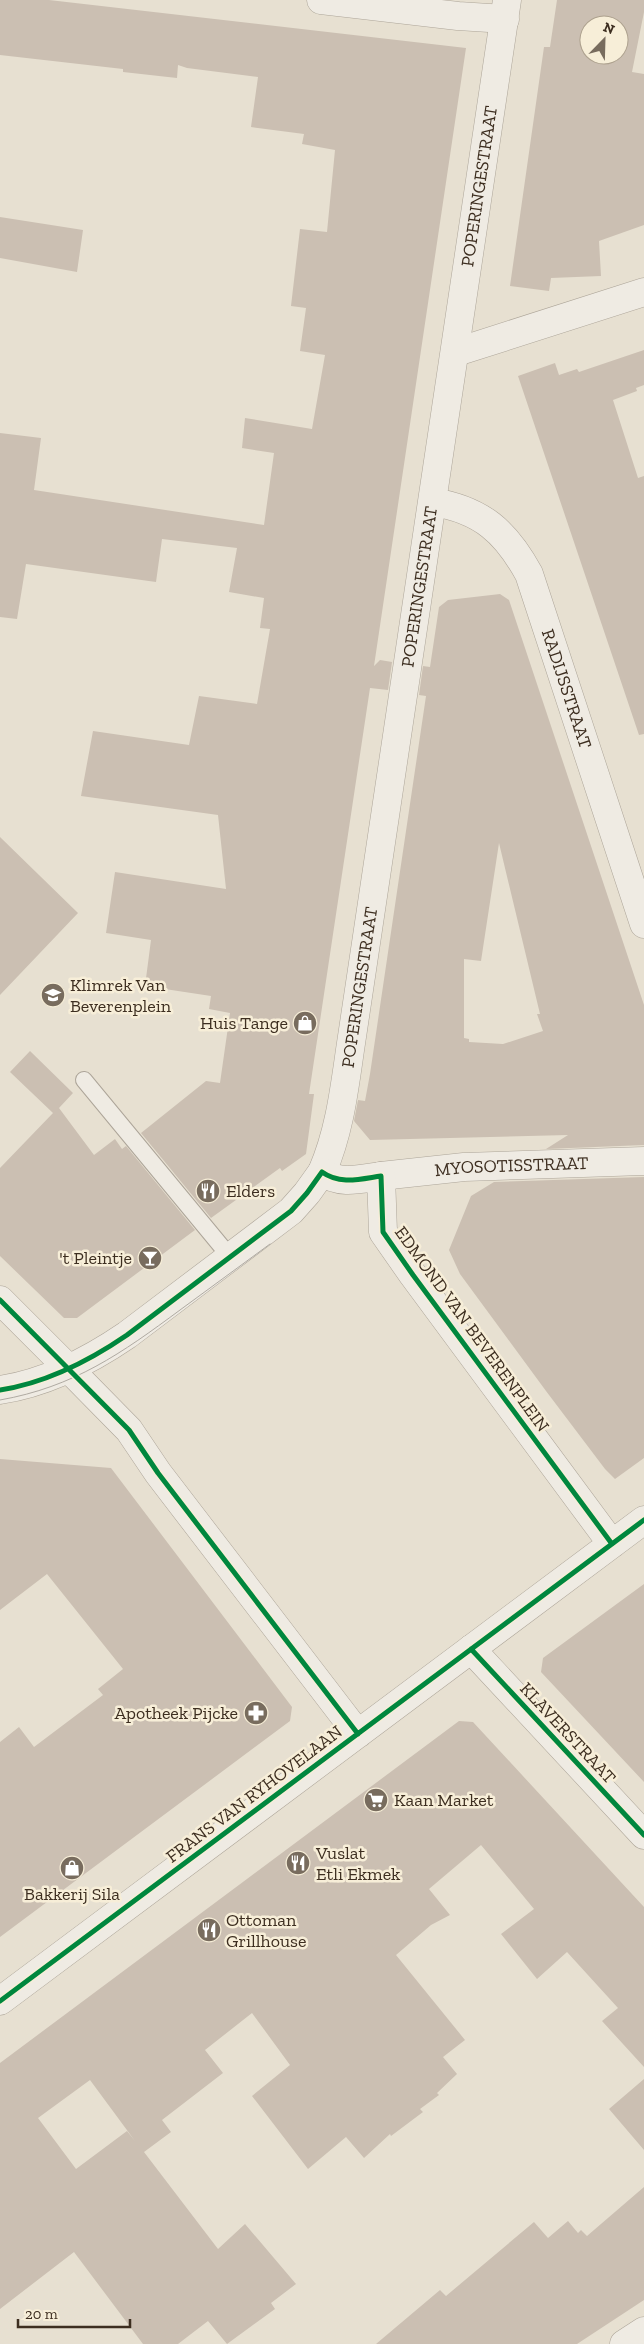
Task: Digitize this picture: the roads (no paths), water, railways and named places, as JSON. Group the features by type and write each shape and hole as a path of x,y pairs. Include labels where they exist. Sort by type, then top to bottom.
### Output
{"street":[{"path":"321,0 458,16 506,10"},
{"name":"POPERINGESTRAAT","path":"322,1172 333,1145 340,1113 506,10"},
{"path":"456,349 463,350 644,292"},
{"name":"RADIJSSTRAAT","path":"433,502 455,506 484,519 502,532 530,574 644,924"},
{"name":"MYOSOTISSTRAAT","path":"381,1176 464,1167 644,1161"},
{"path":"0,1390 37,1381 69,1369 105,1350 128,1335 291,1211 322,1172 331,1179 339,1181 381,1176"},
{"name":"EDMOND VAN BEVERENPLEIN","path":"381,1176 383,1232 612,1544"},
{"path":"0,1300 129,1430 158,1473 358,1734"},
{"name":"FRANS VAN RYHOVELAAN","path":"0,2001 644,1520"},
{"name":"KLAVERSTRAAT","path":"471,1649 644,1835"},
{"path":"624,2344 644,2331"}],"lane":[{"path":"84,1080 230,1258"}],"tram line":[{"path":"0,1400 27,1394 74,1377 117,1354 159,1326 270,1244"}],"place":[{"name":"Klimrek Van Beverenplein","path":"53,995"},
{"name":"Huis Tange","path":"305,1023"},
{"name":"Elders","path":"208,1191"},
{"name":"'t Pleintje","path":"150,1258"},
{"name":"Apotheek Pijcke","path":"256,1713"},
{"name":"Kaan Market","path":"376,1800"},
{"name":"Vuslat Etli Ekmek","path":"298,1863"},
{"name":"Bakkerij Sila","path":"72,1868"},
{"name":"Ottoman Grillhouse","path":"209,1930"}]}
